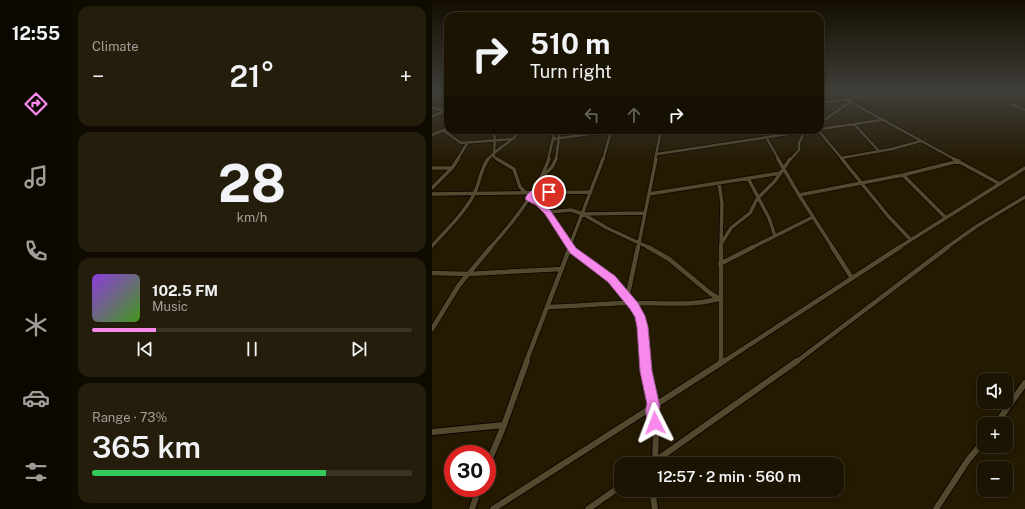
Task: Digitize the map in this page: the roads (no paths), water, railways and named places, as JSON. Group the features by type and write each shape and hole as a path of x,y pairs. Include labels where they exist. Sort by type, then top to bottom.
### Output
{"street":[{"path":"873,115 1000,184"},
{"path":"824,129 882,120"},
{"path":"854,124 879,151"},
{"path":"432,135 443,130"},
{"path":"448,134 457,142 513,139"},
{"path":"493,134 495,140 494,158 507,164 515,171 518,182 526,193"},
{"path":"432,246 463,209 474,193 478,186 484,164 487,159 513,139 516,134"},
{"path":"432,329 438,317 467,274 507,228 533,193 548,163 554,134"},
{"path":"541,177 554,166 558,152 560,134"},
{"path":"553,139 589,134"},
{"path":"496,445 541,321 548,307 570,246 606,156 610,134"},
{"path":"626,300 640,243 660,134"},
{"path":"657,154 780,134"},
{"path":"720,244 731,228 750,213 759,197 775,181 799,150 799,143 804,134"},
{"path":"822,134 889,217 911,240"},
{"path":"766,137 783,171 852,278"},
{"path":"841,158 921,141"},
{"path":"432,188 452,168 468,142"},
{"path":"799,195 903,175 959,161"},
{"path":"432,168 452,168"},
{"path":"493,509 653,408 911,240 1024,170"},
{"path":"650,194 783,171"},
{"path":"903,175 946,218"},
{"path":"748,178 769,218 775,236"},
{"path":"719,183 722,203 720,244 721,363"},
{"path":"432,194 591,192"},
{"path":"662,457 798,361 899,283 977,226 1025,197"},
{"path":"529,198 539,203 548,212 570,246 585,259 607,274 626,300 632,303 706,302 720,300"},
{"path":"548,212 571,210 583,214 607,228 640,243 669,259 720,300"},
{"path":"583,214 645,213"},
{"path":"720,264 812,217"},
{"path":"432,274 467,274 562,269"},
{"path":"548,307 626,300"},
{"path":"632,303 641,320 646,371 653,408 656,436 654,457"},
{"path":"1001,417 1025,383"},
{"path":"432,432 504,425"},
{"path":"936,509 968,460 977,449"},
{"path":"588,509 614,491"},
{"path":"472,509 476,497"},
{"path":"653,497 655,509"}]}
